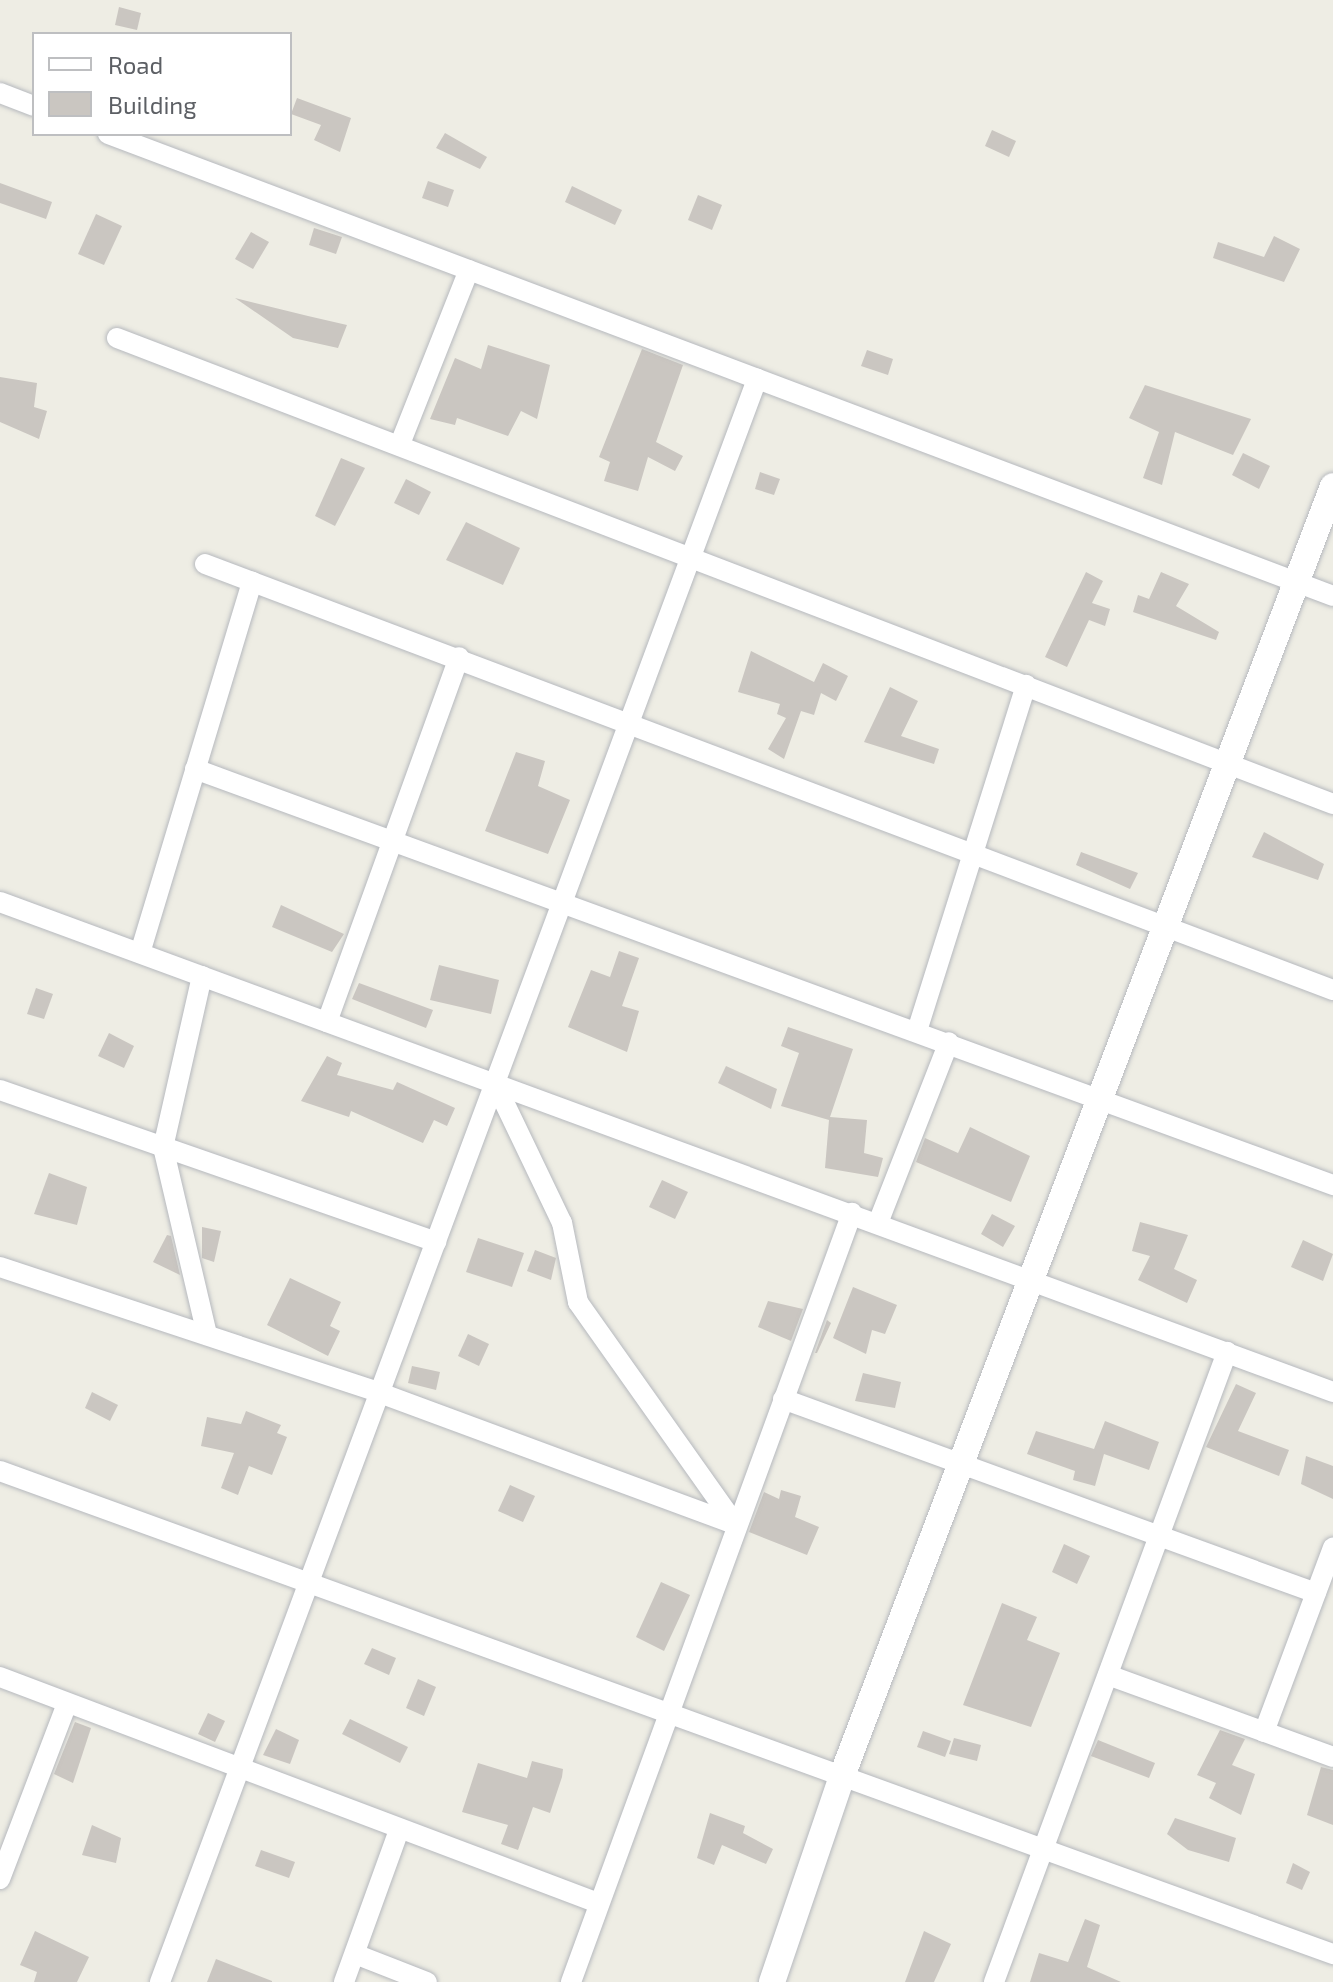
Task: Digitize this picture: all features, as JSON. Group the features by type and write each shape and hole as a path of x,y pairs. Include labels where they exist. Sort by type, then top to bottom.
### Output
{"street":[{"path":"0,93 32,105"},
{"path":"113,136 1333,596"},
{"path":"400,444 469,270"},
{"path":"117,338 692,553 1333,804"},
{"path":"160,1982 757,379"},
{"path":"772,1982 842,1776 1333,486"},
{"path":"205,564 630,720 1333,990"},
{"path":"140,953 252,581"},
{"path":"327,1022 459,657"},
{"path":"917,1031 1026,685"},
{"path":"195,769 561,905 1101,1096 1333,1185"},
{"path":"0,902 1333,1392"},
{"path":"202,976 163,1147 207,1335"},
{"path":"878,1223 949,1042"},
{"path":"495,1083 562,1223 578,1302 735,1524"},
{"path":"0,1090 436,1242"},
{"path":"571,1982 664,1712 852,1213"},
{"path":"0,1267 380,1393 735,1524"},
{"path":"994,1982 1227,1352"},
{"path":"783,1399 959,1468 1316,1593"},
{"path":"0,1471 1333,1954"},
{"path":"1264,1732 1333,1547"},
{"path":"1108,1675 1333,1757"},
{"path":"0,1677 238,1772 598,1903"},
{"path":"0,1879 7,1840 67,1704"},
{"path":"344,1982 399,1830"},
{"path":"355,1954 427,1982"}],"building":[{"path":"119,7 141,13 137,30 115,25"},
{"path":"297,98 351,118 340,152 314,140 321,125 292,114"},
{"path":"992,130 1016,141 1009,157 985,146"},
{"path":"445,133 487,157 480,169 436,148"},
{"path":"428,181 454,190 448,207 422,198"},
{"path":"0,183 52,202 46,219 0,203"},
{"path":"572,186 622,210 615,225 565,202"},
{"path":"698,195 722,205 712,230 688,220"},
{"path":"96,214 122,226 104,265 78,254"},
{"path":"314,228 342,237 336,254 309,245"},
{"path":"251,232 269,242 253,269 235,259"},
{"path":"1274,236 1300,249 1284,282 1213,258 1218,242 1264,257"},
{"path":"235,298 347,325 338,348 293,338"},
{"path":"488,345 550,365 537,419 521,411 508,436 457,418 455,425 430,419 455,358 481,369"},
{"path":"642,349 683,365 656,442 683,456 675,471 648,457 638,491 604,481 610,462 599,457"},
{"path":"867,350 893,359 888,375 861,366"},
{"path":"0,377 37,383 34,407 47,411 39,439 0,422"},
{"path":"1145,385 1251,419 1233,455 1175,432 1162,485 1143,478 1159,432 1129,418"},
{"path":"1243,453 1270,466 1259,489 1232,475"},
{"path":"341,458 365,468 335,526 315,516"},
{"path":"760,472 780,479 774,495 755,489"},
{"path":"406,479 431,492 419,515 394,503"},
{"path":"466,522 520,548 503,585 446,560"},
{"path":"1086,572 1103,581 1092,603 1110,609 1105,626 1089,620 1067,667 1045,657"},
{"path":"1161,572 1189,584 1176,606 1219,632 1216,640 1133,612 1138,595 1149,599"},
{"path":"751,651 814,682 823,663 848,676 836,701 821,693 814,715 801,711 784,759 768,749 786,718 777,714 780,704 738,692"},
{"path":"890,687 918,701 901,736 939,749 934,764 864,742"},
{"path":"516,752 545,761 538,786 570,800 548,854 485,831"},
{"path":"1264,832 1324,864 1318,880 1252,857"},
{"path":"1081,852 1138,873 1130,889 1076,865"},
{"path":"281,905 344,934 332,952 272,927"},
{"path":"619,951 639,958 622,1006 639,1011 627,1052 568,1027 591,970 610,977"},
{"path":"439,965 499,980 491,1014 430,1000"},
{"path":"359,983 433,1010 426,1028 352,999"},
{"path":"36,988 53,994 44,1019 27,1014"},
{"path":"788,1027 853,1049 830,1117 867,1120 864,1153 883,1158 878,1177 825,1168 829,1120 781,1106 799,1053 781,1046"},
{"path":"109,1033 134,1046 124,1068 98,1056"},
{"path":"327,1056 342,1063 337,1075 393,1090 397,1082 455,1108 447,1126 434,1120 423,1143 351,1111 349,1117 301,1101"},
{"path":"726,1066 777,1089 771,1109 718,1083"},
{"path":"970,1127 1030,1156 1011,1202 916,1162 925,1138 958,1153"},
{"path":"49,1173 87,1187 77,1225 34,1214"},
{"path":"662,1180 688,1192 675,1219 649,1207"},
{"path":"992,1214 1015,1226 1003,1247 981,1234"},
{"path":"1140,1222 1188,1235 1174,1269 1197,1280 1187,1303 1138,1280 1150,1256 1132,1251"},
{"path":"202,1227 221,1231 214,1262 202,1258"},
{"path":"167,1235 171,1236 180,1275 153,1262"},
{"path":"478,1238 524,1253 512,1287 466,1272"},
{"path":"1303,1240 1333,1254 1323,1281 1291,1267"},
{"path":"535,1250 556,1258 551,1280 527,1271"},
{"path":"290,1278 341,1302 330,1326 340,1331 328,1356 267,1325"},
{"path":"853,1287 897,1305 885,1334 872,1330 866,1354 833,1338"},
{"path":"768,1301 803,1309 791,1341 758,1327"},
{"path":"827,1320 831,1323 815,1353"},
{"path":"468,1334 489,1344 479,1366 458,1356"},
{"path":"412,1366 440,1372 436,1390 408,1383"},
{"path":"863,1373 901,1382 895,1408 855,1401"},
{"path":"1236,1384 1256,1393 1238,1431 1289,1450 1279,1476 1206,1447"},
{"path":"92,1392 118,1405 110,1421 85,1408"},
{"path":"246,1411 281,1425 277,1433 287,1437 272,1475 249,1466 238,1495 221,1488 234,1453 201,1446 207,1417 241,1424"},
{"path":"1105,1421 1159,1442 1149,1470 1104,1454 1095,1486 1073,1480 1075,1471 1027,1454 1036,1431 1094,1449"},
{"path":"1306,1456 1333,1466 1333,1499 1301,1484"},
{"path":"510,1485 535,1496 523,1522 498,1511"},
{"path":"781,1490 801,1496 795,1517 819,1527 807,1555 749,1532 764,1492 779,1499"},
{"path":"1064,1544 1090,1556 1077,1584 1052,1572"},
{"path":"661,1582 690,1595 664,1651 636,1637"},
{"path":"1002,1603 1037,1617 1027,1640 1060,1653 1031,1727 963,1705"},
{"path":"372,1648 396,1658 389,1675 364,1664"},
{"path":"418,1679 436,1687 424,1716 406,1708"},
{"path":"208,1713 225,1721 215,1742 198,1734"},
{"path":"350,1719 408,1747 400,1763 342,1734"},
{"path":"75,1722 91,1728 73,1783 54,1774"},
{"path":"276,1729 299,1740 290,1764 263,1755"},
{"path":"1220,1730 1245,1739 1232,1765 1255,1774 1241,1815 1209,1798 1216,1783 1197,1775"},
{"path":"923,1731 951,1741 945,1757 917,1747"},
{"path":"954,1738 981,1745 977,1761 949,1754"},
{"path":"1098,1740 1155,1763 1149,1778 1091,1756"},
{"path":"532,1761 563,1769 562,1777 550,1813 533,1807 518,1850 501,1844 508,1825 462,1812 478,1763 527,1778"},
{"path":"1321,1767 1333,1770 1333,1825 1307,1815"},
{"path":"710,1813 745,1826 743,1833 773,1849 766,1864 722,1845 714,1865 697,1858"},
{"path":"1175,1818 1236,1838 1229,1862 1188,1850 1167,1834"},
{"path":"92,1825 121,1838 116,1863 82,1855"},
{"path":"261,1850 295,1862 289,1878 255,1866"},
{"path":"1293,1863 1310,1872 1302,1890 1286,1883"},
{"path":"1085,1919 1100,1925 1087,1967 1121,1982 1030,1982 1039,1953 1068,1962"},
{"path":"35,1931 89,1957 77,1982 34,1982 37,1972 20,1965"},
{"path":"924,1931 951,1944 934,1982 905,1982"},
{"path":"216,1959 272,1981 272,1982 207,1982"}]}
